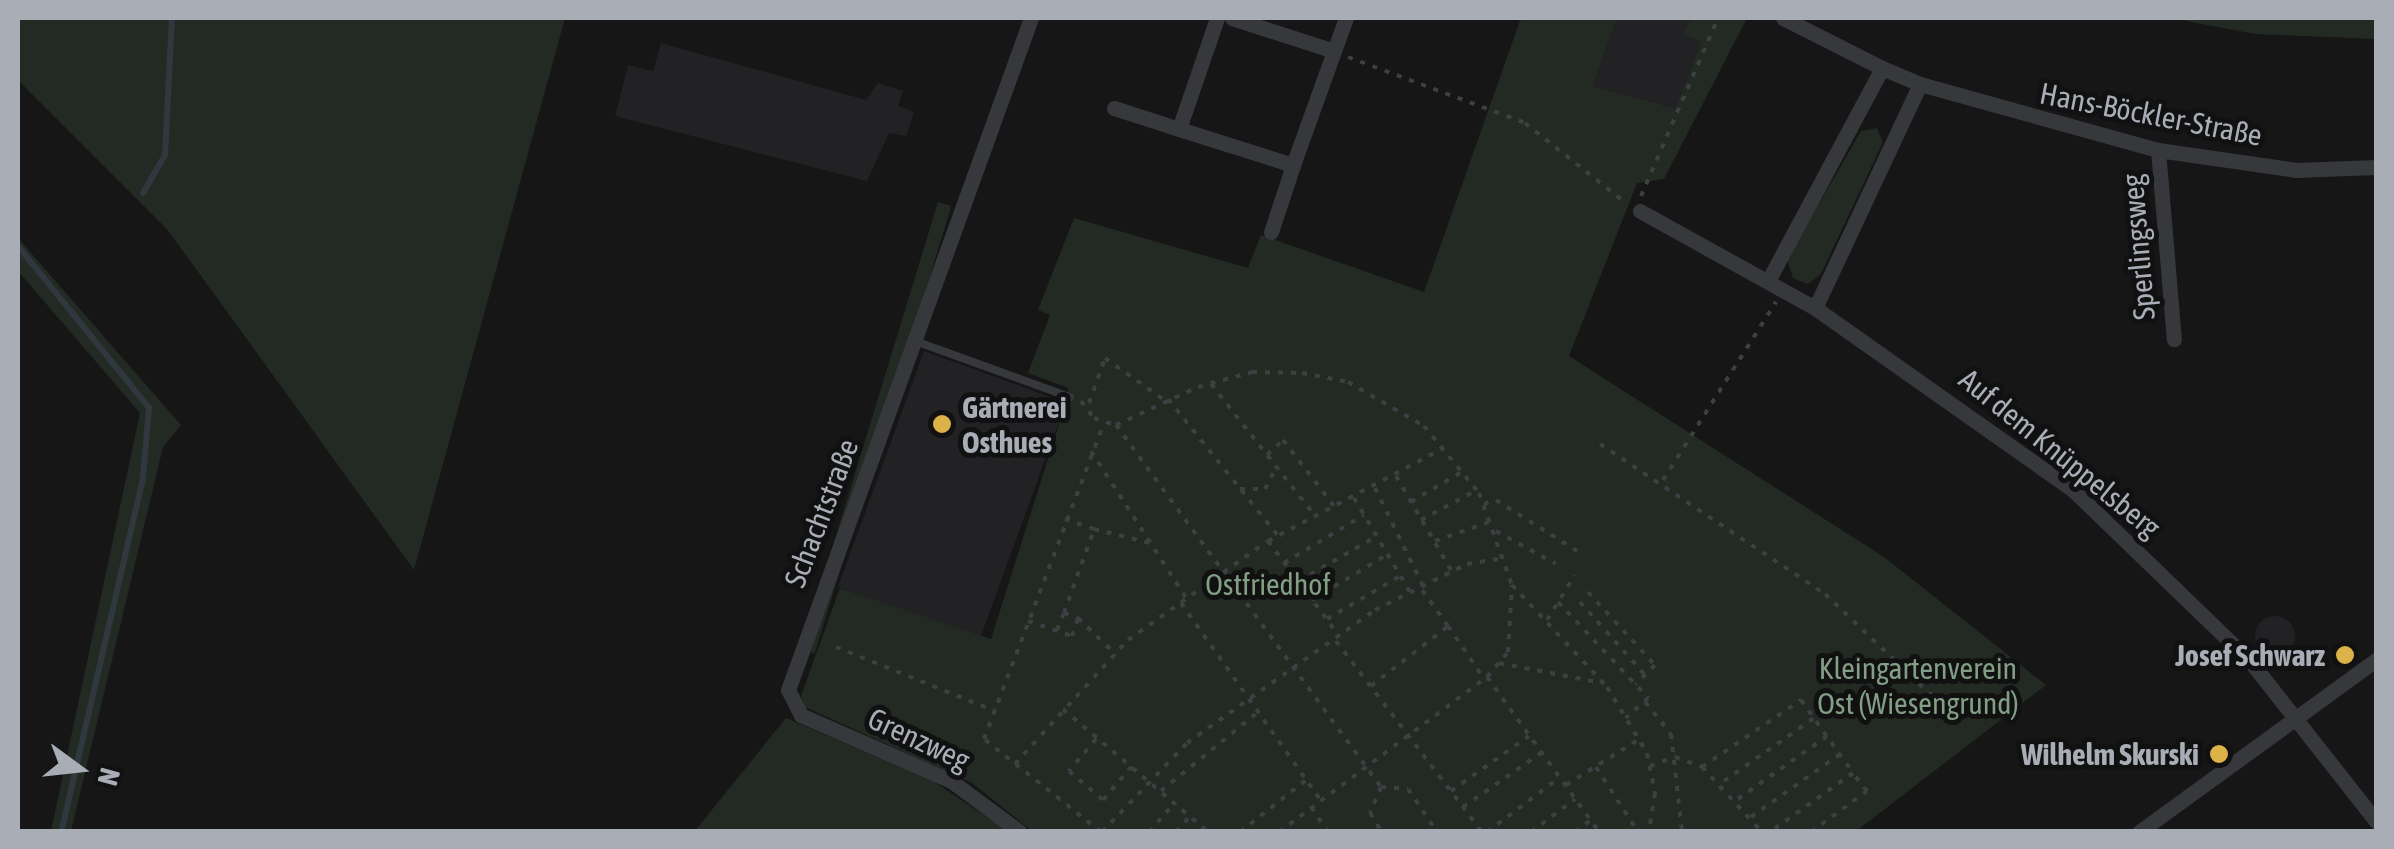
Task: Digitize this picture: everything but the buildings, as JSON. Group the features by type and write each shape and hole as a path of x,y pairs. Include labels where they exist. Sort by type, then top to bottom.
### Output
{"street":[{"name":"Schachtstraße","path":"790,705 791,670 1031,18"},
{"path":"1179,129 1217,18"},
{"path":"1232,18 1334,51"},
{"path":"1271,232 1346,18"},
{"name":"Hans-Böckler-Straße","path":"1783,18 1920,84 2158,150 2296,170 2376,168"},
{"path":"1769,279 1882,68"},
{"path":"1816,308 1920,84"},
{"path":"1114,108 1294,165"},
{"name":"Sperlingsweg","path":"2158,150 2174,339"},
{"name":"Auf dem Knüppelsberg","path":"1638,210 1816,308 2073,490 2178,586 2298,718 2376,821"},
{"path":"2139,832 2376,660"},
{"name":"Grenzweg","path":"790,705 951,782 1020,832"}],"lane":[{"path":"915,341 1070,397"}],"path":[{"path":"1334,51 1525,123 1592,185 1638,210 1718,18"},
{"path":"1663,480 1784,289"},
{"path":"1089,403 1105,358 1166,400 1278,536"},
{"path":"1070,397 1089,403 1104,423 1116,425 1166,400 1252,372 1348,382 1386,399 1444,448 1484,504 1505,558 1516,614 1498,663 1485,678 1364,764 1279,832"},
{"path":"1210,383 1316,517"},
{"path":"1104,423 984,739 1102,832 1148,779 1337,637 1422,586 1452,572 1505,558"},
{"path":"1116,425 1381,787 1408,789 1436,832"},
{"path":"1267,455 1282,440 1335,507"},
{"path":"1600,444 1663,480 1825,594 1951,714"},
{"path":"1016,764 1061,708 1114,654 1180,602 1278,536 1444,448"},
{"path":"1091,451 1186,598"},
{"path":"1240,489 1265,488 1276,466"},
{"path":"1411,502 1463,471"},
{"path":"1396,475 1452,572"},
{"path":"1374,487 1422,586 1448,626 1599,832"},
{"path":"1422,520 1477,490"},
{"path":"1354,498 1410,592"},
{"path":"1484,504 1496,500 1577,551"},
{"path":"1284,563 1364,515"},
{"path":"1065,518 1151,543"},
{"path":"1434,541 1492,522"},
{"path":"1057,630 1094,529"},
{"path":"1496,531 1556,564"},
{"path":"1298,582 1377,536"},
{"path":"1268,542 1371,686 1484,832 1560,778"},
{"path":"1312,600 1388,554"},
{"path":"1546,620 1576,575"},
{"path":"1326,619 1400,576"},
{"path":"1512,585 1604,684 1639,740 1650,766 1648,832"},
{"path":"1588,592 1655,665 1636,684"},
{"path":"1180,602 1320,799"},
{"path":"1558,602 1636,684 1644,702 1671,734 1682,832"},
{"path":"1580,602 1646,675"},
{"path":"1064,613 1078,618 1114,654"},
{"path":"1028,621 1072,636 1078,618"},
{"path":"1371,686 1448,626"},
{"path":"836,646 995,711"},
{"path":"1498,663 1604,684"},
{"path":"1702,767 1801,700 1867,792 1811,832"},
{"path":"1626,718 1644,702"},
{"path":"1061,708 1208,832"},
{"path":"1161,791 1257,713"},
{"path":"1724,781 1814,718"},
{"path":"1451,791 1529,736"},
{"path":"1738,800 1827,736"},
{"path":"1098,738 1069,771 1103,800 1132,766"},
{"path":"1566,786 1639,740"},
{"path":"1463,808 1542,753"},
{"path":"1751,817 1840,754"},
{"path":"1650,766 1675,757 1702,767 1724,781 1762,832"},
{"path":"1596,766 1638,832"},
{"path":"1770,832 1853,773"},
{"path":"1240,832 1306,780"},
{"path":"1381,787 1370,813 1382,832"},
{"path":"1531,832 1575,799"},
{"path":"1150,832 1174,802"},
{"path":"1310,806 1327,831"},
{"path":"1176,832 1190,816"},
{"path":"1575,832 1590,820"}],"shaded area":[{"path":"1617,18 1691,18 1682,34 1701,42 1677,108 1593,86"},
{"path":"661,43 866,100 878,83 903,91 898,106 914,112 906,136 889,133 867,181 615,116 628,65 653,71"},
{"path":"924,351 1066,403 980,639 838,587"},
{"path":"2275,616 2289,622 2295,636 2289,650 2275,656 2261,650 2255,636 2261,622"}],"green space":[{"path":"18,18 565,18 414,570 167,229 18,80"},
{"name":"Ostfriedhof","path":"1521,18 1617,18 1593,86 1676,108 1701,42 1682,34 1691,18 1747,18 1664,179 1637,183 1569,356 1884,557 2046,685 1855,832 1032,831 972,783 805,707 801,696 840,588 991,639 1066,402 1068,388 1028,373 1050,315 1038,310 1074,218 1248,268 1261,235 1424,292"},
{"path":"2171,18 2376,18 2376,39 2255,34"},
{"path":"1877,128 1883,142 1821,274 1808,284 1793,278 1787,259 1861,131"},
{"path":"938,202 951,206 815,654 801,650"},
{"path":"18,238 181,425 163,447 71,831 51,831 140,413 18,271"},
{"path":"786,718 933,781 1009,832 694,832"}],"waterway":[{"path":"143,193 165,155 172,18"},
{"path":"18,246 149,408 143,478 61,832"}],"place":[{"name":"Gärtnerei Osthues","path":"942,424"},
{"name":"Josef Schwarz","path":"2345,655"},
{"name":"Wilhelm Skurski","path":"2219,754"}],"park label":[{"name":"Kleingartenverein Ost (Wiesengrund)","path":"1918,685"}]}
